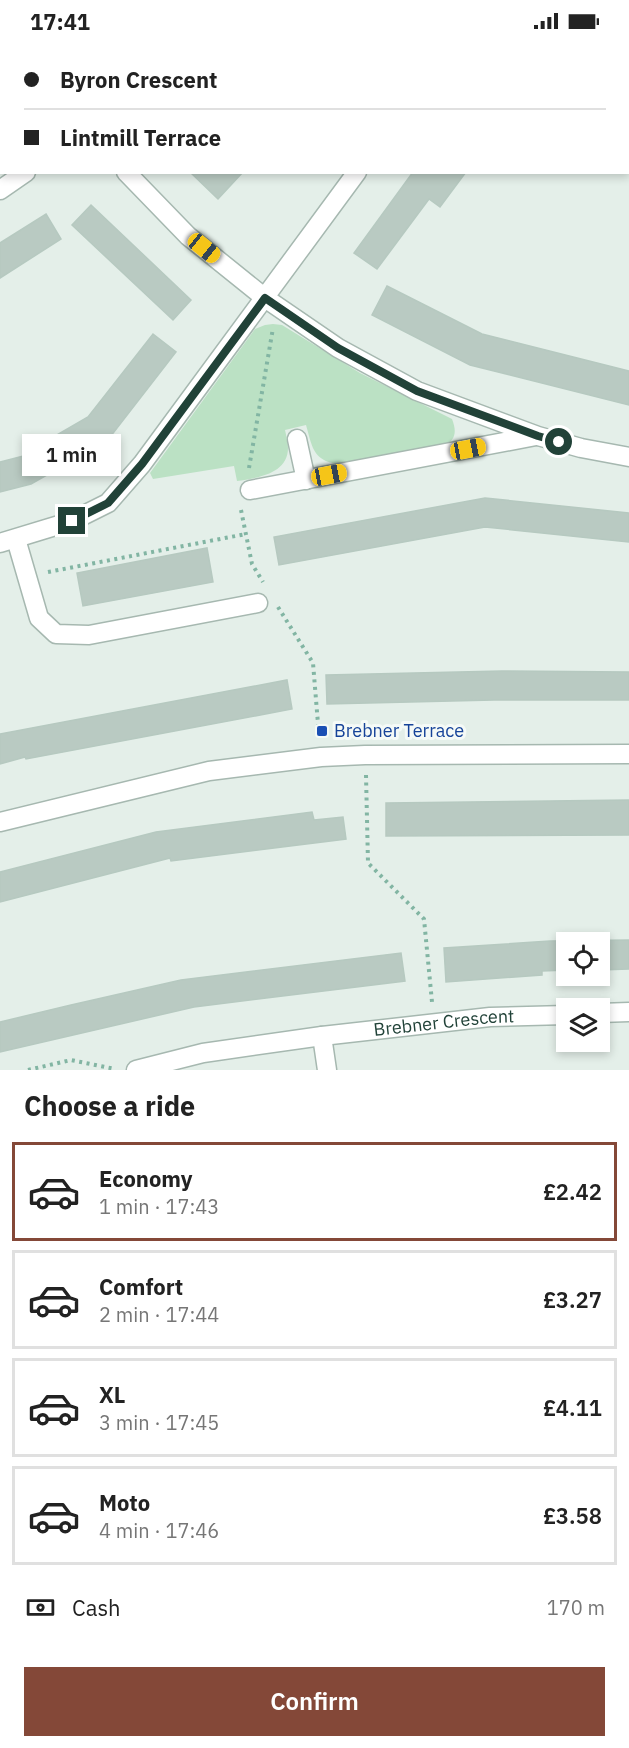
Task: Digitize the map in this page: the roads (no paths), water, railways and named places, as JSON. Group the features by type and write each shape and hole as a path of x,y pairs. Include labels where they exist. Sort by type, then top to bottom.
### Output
{"street":[{"path":"0,190 23,174"},
{"path":"128,174 188,236 265,298 338,348 417,391 538,436 581,448 629,457"},
{"path":"267,603 89,635 56,634 39,618 26,576 8,541 72,521 108,503 142,464 356,174"},
{"path":"250,490 538,436"},
{"path":"297,439 306,480"},
{"path":"0,822 208,771 321,758 365,755 629,754"},
{"path":"610,1013 629,1012"},
{"name":"Brebner Crescent","path":"136,1070 203,1053 322,1036 490,1017 556,1015"},
{"path":"322,1036 327,1070"}],"place":[{"name":"Brebner Terrace","path":"322,731"}]}
